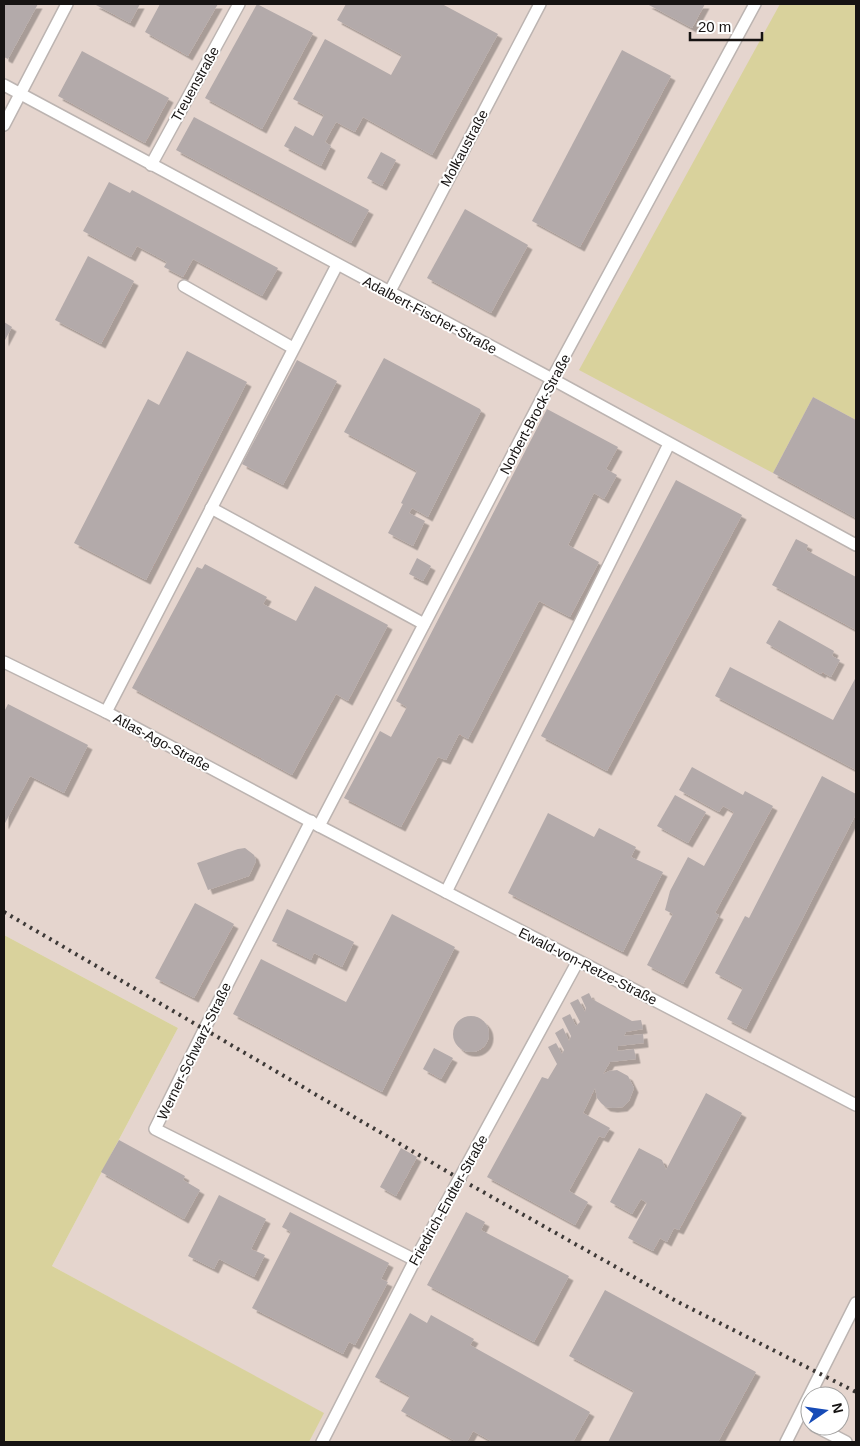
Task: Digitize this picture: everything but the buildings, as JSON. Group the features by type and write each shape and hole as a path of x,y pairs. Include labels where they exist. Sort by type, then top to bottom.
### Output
{"lane":[{"path":"4,125 66,4"},
{"name":"Treuenstraße","path":"151,165 239,4"},
{"name":"Molkaustraße","path":"389,293 540,4"},
{"name":"Norbert-Brock-Straße","path":"315,824 424,624 552,379 755,4"},
{"name":"Adalbert-Fischer-Straße","path":"4,85 336,265 552,379 856,545"},
{"path":"106,712 336,265"},
{"path":"184,286 293,348"},
{"path":"446,892 669,444"},
{"path":"211,508 424,624"},
{"name":"Atlas-Ago-Straße","path":"4,662 106,712 315,824"},
{"name":"Ewald-von-Retze-Straße","path":"315,824 856,1105"},
{"name":"Werner-Schwarz-Straße","path":"315,824 204,1028 155,1129 415,1260"},
{"name":"Friedrich-Endter-Straße","path":"322,1442 415,1260 578,961"},
{"path":"786,1442 856,1303"},
{"path":"834,1436 846,1442"}],"shaded area":[{"path":"4,4 856,4 856,1442 309,1442 323,1413 52,1266 178,1028 4,935"},
{"path":"780,4 856,4 856,420 813,397 773,473 579,370"},
{"path":"4,935 178,1028 52,1266 324,1413 309,1442 4,1442"}],"railway":[{"path":"4,912 460,1179 678,1302 856,1392"}]}
